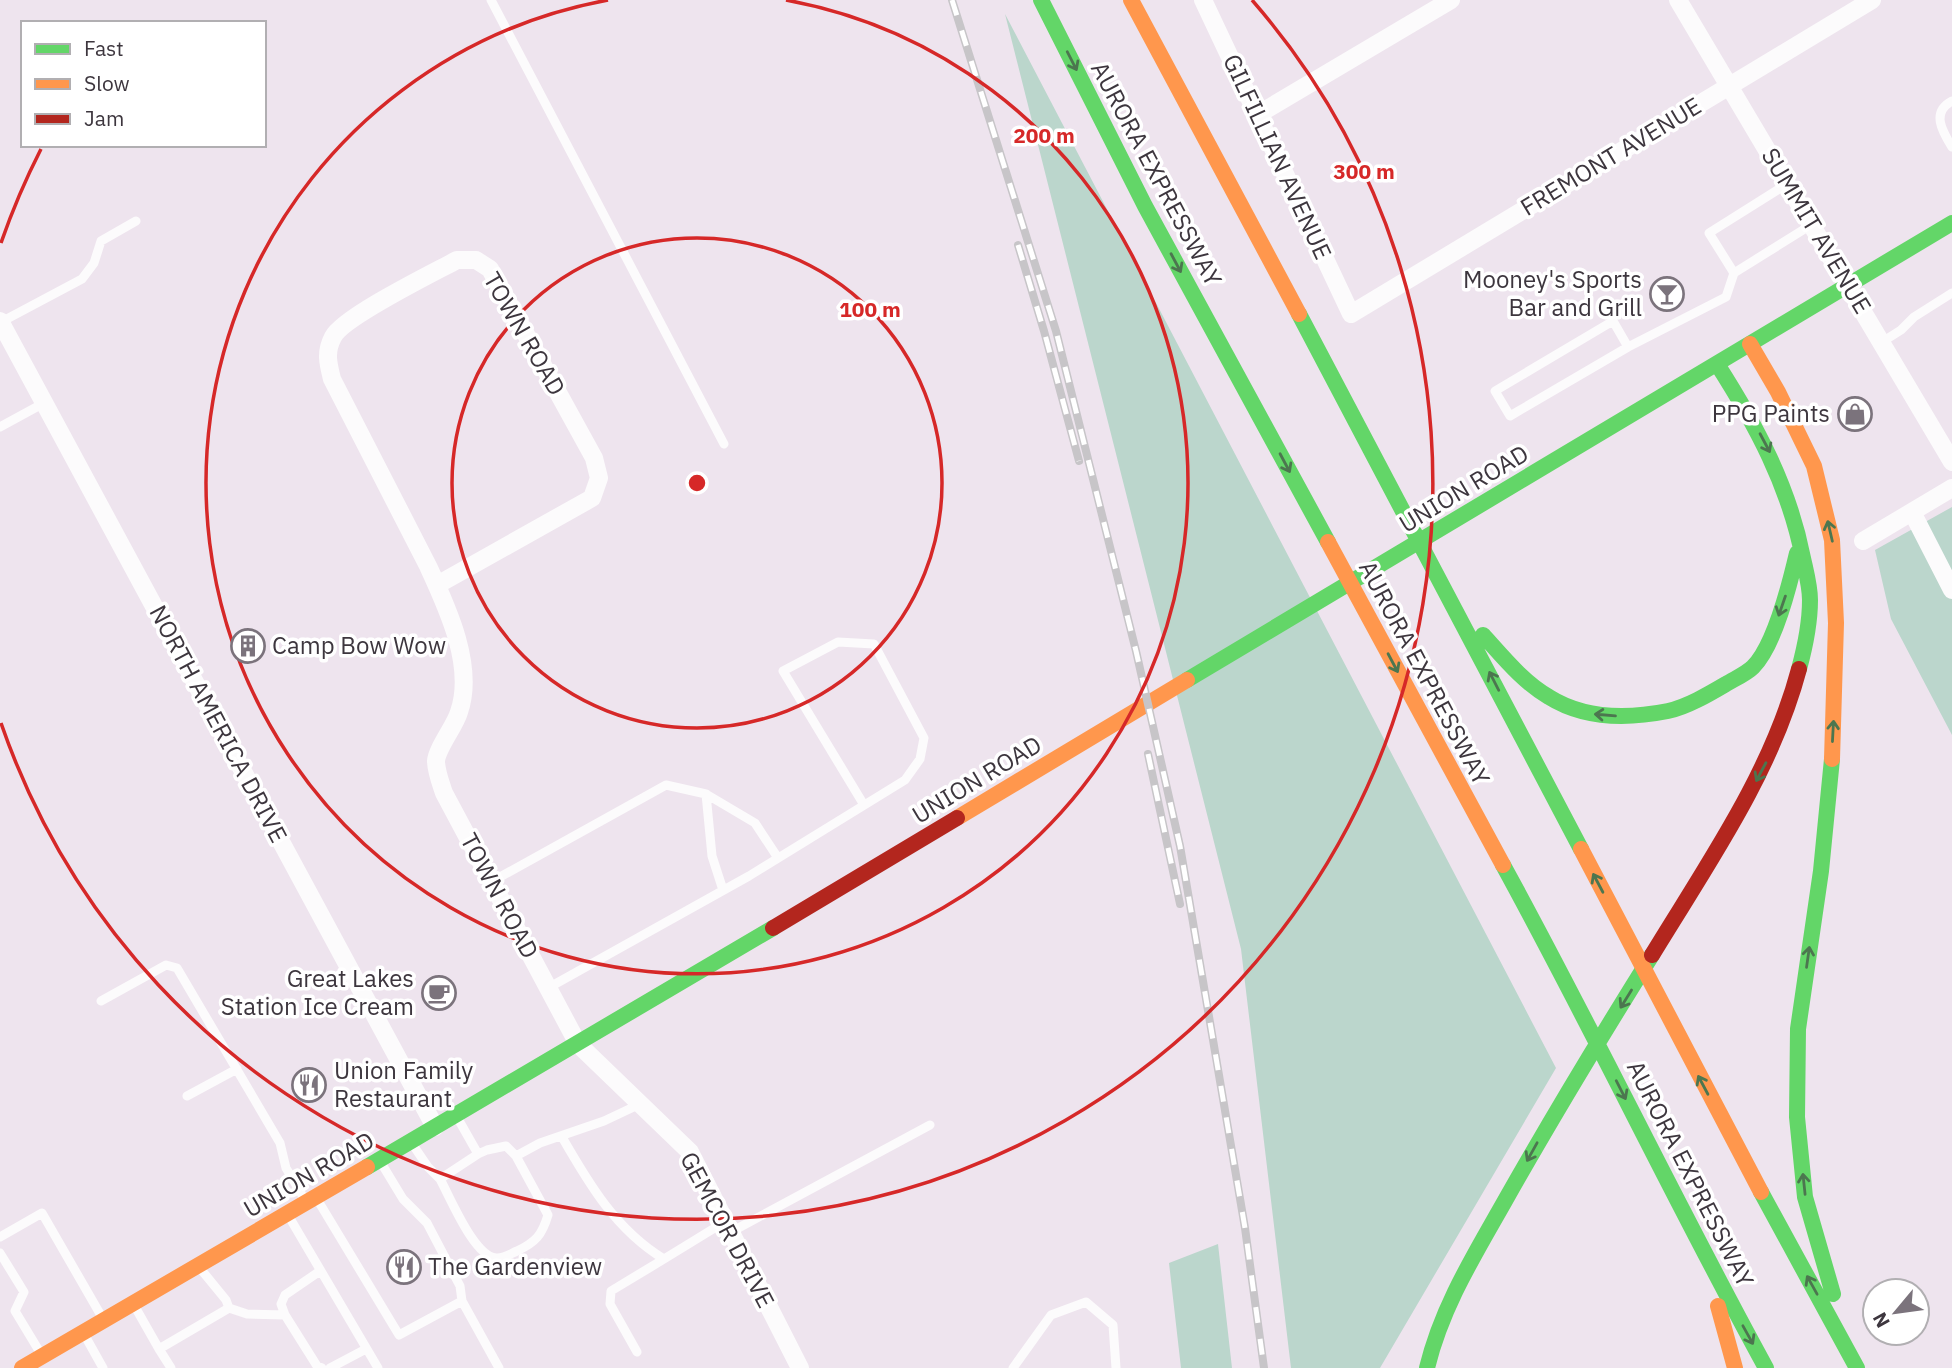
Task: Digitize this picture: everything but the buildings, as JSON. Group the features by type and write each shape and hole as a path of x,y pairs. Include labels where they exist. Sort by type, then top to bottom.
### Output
{"main road":[{"name":"AURORA EXPRESSWAY","path":"1041,0 1145,206 1569,986 1706,1259 1766,1368"},
{"path":"1131,0 1453,603 1719,1115 1856,1367"},
{"name":"UNION ROAD","path":"31,1364 578,1044 1848,285 1950,229"},
{"path":"1750,344 1778,392 1814,466 1832,540 1836,623 1831,774 1821,871 1798,1030 1797,1117 1805,1197 1856,1367"},
{"path":"1427,1368 1432,1344 1448,1305 1567,1093 1743,806 1771,752 1801,666 1811,602 1800,541 1781,475 1717,364"},
{"path":"1453,603 1511,666 1548,697 1582,713 1618,716 1670,711 1712,693 1753,667 1770,640 1791,581 1800,541"},
{"path":"1818,684 1836,623"},
{"path":"1643,1008 1664,974"},
{"path":"1600,1076 1614,1053"},
{"path":"1442,1368 1460,1307 1523,1202"},
{"path":"1706,1259 1735,1368"}],"street":[{"name":"GILFILLIAN AVENUE","path":"1203,0 1351,314"},
{"path":"1257,115 1451,0"},
{"name":"SUMMIT AVENUE","path":"1678,0 1952,462"},
{"name":"FREMONT AVENUE","path":"1351,314 1872,0"},
{"name":"TOWN ROAD","path":"437,585 592,498 599,478 594,458 490,269 476,261 457,260 349,320 333,335 326,355 332,379 452,617 464,679 460,711 436,761 444,793 578,1044"},
{"name":"NORTH AMERICA DRIVE","path":"0,322 435,1127"},
{"path":"1863,541 1952,488"},
{"path":"1912,512 1952,590"},
{"name":"GEMCOR DRIVE","path":"578,1044 690,1152 800,1368"}],"lane":[{"path":"491,0 724,444"},
{"path":"1952,101 1941,110 1939,118 1952,147"},
{"path":"1734,274 1709,233 1787,184"},
{"path":"0,322 82,279 94,263 101,242 136,221"},
{"path":"1628,347 1613,321 1495,391 1510,416 1628,347 1726,297 1734,274 1811,225"},
{"path":"1882,342 1901,330 1914,317 1952,293"},
{"path":"0,427 44,403"},
{"path":"548,988 723,891 905,780 920,759 924,738 874,643 838,642 783,671 864,805"},
{"path":"491,882 666,785 706,794 755,823 778,858"},
{"path":"706,794 712,856 723,891"},
{"path":"101,1001 166,965 177,968 281,1143 286,1168 311,1200 399,1335 462,1301"},
{"path":"187,1096 237,1069"},
{"path":"516,1156 540,1143 562,1137 640,1104"},
{"path":"456,1115 478,1154"},
{"path":"636,1352 610,1304 611,1291 664,1259 930,1125"},
{"path":"562,1137 596,1194 642,1246 664,1259"},
{"path":"411,1142 440,1179 477,1247 488,1256 500,1259 532,1244 544,1230 548,1215 516,1156 506,1146 478,1154 440,1179"},
{"path":"380,1160 403,1199 427,1223 460,1286 462,1301 499,1368"},
{"path":"0,1237 42,1213 104,1321"},
{"path":"287,1214 377,1368"},
{"path":"0,1253 24,1292 15,1311 31,1364"},
{"path":"198,1266 226,1300 229,1308"},
{"path":"320,1271 285,1295 281,1304 317,1366 322,1368"},
{"path":"1013,1368 1051,1315 1086,1302 1113,1325 1116,1368"},
{"path":"134,1303 171,1368"},
{"path":"159,1349 229,1308 247,1314 285,1315"},
{"path":"84,1332 101,1367"},
{"path":"330,1368 366,1349"}],"green space":[{"path":"1005,14 1556,1068 1380,1368 1291,1368 1241,949"},
{"path":"1952,507 1952,735 1891,619 1875,550"},
{"path":"1218,1244 1232,1368 1181,1368 1169,1263"}],"railway":[{"path":"952,0 1056,331 1136,651 1180,846 1245,1228 1264,1368"},
{"path":"1018,245 1079,461"},
{"path":"1148,754 1180,904"}],"traffic: fast":[{"path":"1041,0 1145,206 1328,542"},
{"path":"1187,680 1952,223"},
{"path":"1299,314 1581,849"},
{"path":"1717,364 1758,433 1780,481 1797,531 1810,600 1807,635 1799,669"},
{"path":"1483,635 1531,684 1549,697 1577,710 1622,716 1668,711 1698,700 1753,667 1775,629 1797,553"},
{"path":"1832,759 1821,871 1798,1029 1797,1117 1805,1197 1833,1294"},
{"path":"1503,865 1766,1368"},
{"path":"367,1167 773,928"},
{"path":"1427,1368 1441,1323 1471,1260 1652,955"},
{"path":"1761,1192 1857,1368"}],"traffic: slow":[{"path":"1131,0 1299,314"},
{"path":"1750,344 1778,392 1814,466 1832,540 1836,623 1832,759"},
{"path":"1328,542 1503,865"},
{"path":"957,818 1187,680"},
{"path":"1581,849 1761,1192"},
{"path":"22,1368 367,1167"},
{"path":"1718,1306 1735,1368"}],"traffic: jam":[{"path":"1652,955 1716,852 1755,781 1787,708 1799,669"},
{"path":"773,928 957,818"}],"place":[{"name":"Mooney's Sports Bar and Grill","path":"1667,294"},
{"name":"PPG Paints","path":"1855,414"},
{"name":"Camp Bow Wow","path":"248,646"},
{"name":"Great Lakes Station Ice Cream","path":"439,993"},
{"name":"Union Family Restaurant","path":"309,1085"},
{"name":"The Gardenview","path":"404,1267"}]}
